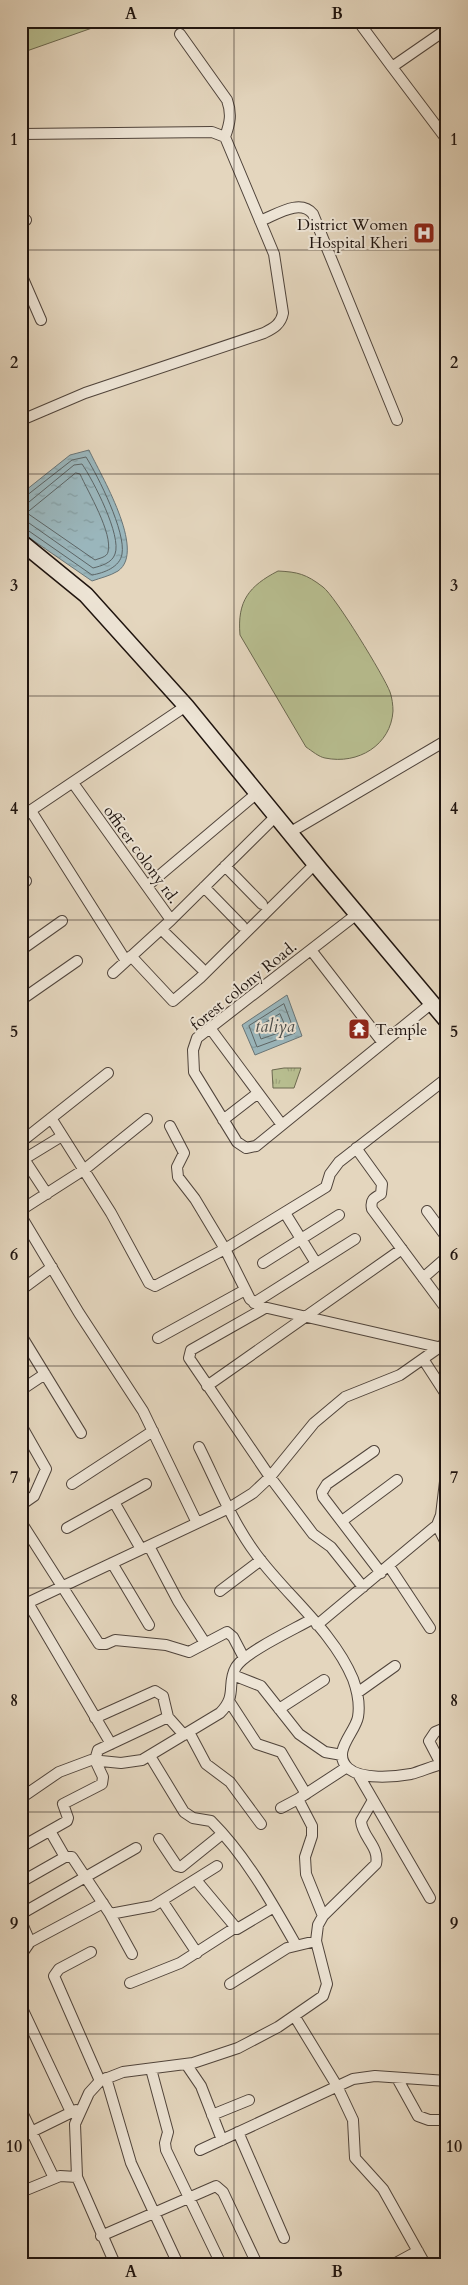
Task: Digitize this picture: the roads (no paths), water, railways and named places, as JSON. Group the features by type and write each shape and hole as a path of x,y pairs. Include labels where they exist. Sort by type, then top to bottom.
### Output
{"street":[{"path":"358,21 447,140"},
{"path":"392,67 447,29"},
{"path":"22,418 84,393 275,328 282,320 283,313 277,268 260,221 225,137 231,110 227,100 180,34"},
{"path":"21,134 212,132 225,137"},
{"path":"260,221 298,206 309,209 313,214 397,420"},
{"path":"21,274 41,320"},
{"path":"21,542 86,595 186,706 289,833 447,1021"},
{"path":"21,817 186,706"},
{"path":"289,833 447,740"},
{"name":"officer colony rd.","path":"73,783 171,920 276,816"},
{"path":"147,886 258,793"},
{"path":"31,811 128,959 173,1001 200,978 315,864"},
{"path":"225,866 262,904"},
{"path":"204,887 242,926"},
{"name":"forest colony Road.","path":"357,914 197,1038 192,1060 194,1072 237,1142 246,1148 256,1146 432,1003"},
{"path":"113,973 171,920"},
{"path":"21,950 62,921"},
{"path":"161,929 201,968"},
{"path":"311,950 383,1043"},
{"path":"21,1000 77,961"},
{"path":"21,1027 21,1038"},
{"path":"210,1028 282,1125"},
{"path":"21,1142 108,1073"},
{"path":"51,1118 84,1169 152,1286 159,1286 326,1187 333,1168 447,1078"},
{"path":"223,1120 258,1093"},
{"path":"21,1210 84,1169 147,1119"},
{"path":"170,1126 184,1153 177,1167 178,1177 195,1198 254,1303 265,1308 305,1318 443,1345"},
{"path":"47,1194 23,1160 62,1136"},
{"path":"356,1148 382,1184 381,1194 373,1199 372,1209 447,1310"},
{"path":"427,1210 447,1238"},
{"path":"285,1213 316,1263"},
{"path":"263,1263 339,1215"},
{"path":"21,1216 135,1397 197,1523"},
{"path":"254,1303 355,1239"},
{"path":"207,1386 402,1249"},
{"path":"423,1278 447,1257"},
{"path":"21,1290 52,1267"},
{"path":"158,1338 245,1290"},
{"path":"265,1308 191,1350 188,1358 270,1477 313,1534 331,1547 363,1588"},
{"path":"22,1339 81,1433"},
{"path":"111,1744 25,1604 229,1508 253,1493 270,1477 314,1423 345,1397 400,1375 443,1345"},
{"path":"422,1359 447,1396"},
{"path":"21,1390 45,1374"},
{"path":"21,1425 46,1469 34,1496 21,1505"},
{"path":"72,1484 153,1431"},
{"path":"199,1447 229,1508 261,1560 343,1658 357,1693 358,1717 343,1747 342,1755 347,1767 358,1774 430,1898"},
{"path":"374,1451 324,1487 324,1497 381,1572"},
{"path":"21,1798 59,1772 95,1760 134,1763 150,1756 220,1713 229,1702 235,1668 244,1658 314,1622 363,1588 437,1526 442,1515 447,1465"},
{"path":"342,1521 397,1480"},
{"path":"67,1528 146,1484"},
{"path":"114,1502 205,1643"},
{"path":"21,1522 64,1586 99,1644 106,1644 115,1640 166,1645 189,1652 223,1633 231,1633 244,1658"},
{"path":"437,1526 447,1545"},
{"path":"220,1591 261,1560"},
{"path":"112,1563 149,1625"},
{"path":"389,1566 430,1628"},
{"path":"357,1693 395,1666"},
{"path":"233,1675 261,1686 299,1734 325,1752 342,1755"},
{"path":"279,1709 324,1680"},
{"path":"95,1718 155,1691 163,1696 168,1718 186,1733 206,1764 230,1782 261,1824"},
{"path":"229,1702 257,1744 281,1752 302,1796 312,1826 312,1836 305,1857 306,1874 323,1916"},
{"path":"21,1847 50,1831 68,1818 63,1804 102,1784 103,1778 95,1760 98,1750 168,1718"},
{"path":"358,1774 410,1774 444,1763 429,1741 435,1732 447,1727"},
{"path":"150,1756 184,1812 193,1818 210,1821 258,1880 296,1945"},
{"path":"281,1808 347,1767"},
{"path":"115,2264 101,2236 77,2177 74,2134 75,2124 81,2107 94,2086 103,2079 123,2072 186,2064 238,2048 295,2017 318,2001 326,1991 326,1984 316,1941 318,1925 323,1916 376,1864 376,1852 363,1830 361,1822 373,1800"},
{"path":"50,1831 65,1857"},
{"path":"159,1838 174,1862 181,1867 222,1834"},
{"path":"21,1914 87,1878 136,1848"},
{"path":"21,1882 65,1857 75,1858 110,1914 132,1954"},
{"path":"110,1914 140,1910 163,1902 217,1866"},
{"path":"196,1880 237,1929"},
{"path":"163,1902 197,1953"},
{"path":"21,1955 30,1942 103,1903"},
{"path":"130,1983 180,1963 232,1929 237,1929 274,1906"},
{"path":"21,1921 30,1942"},
{"path":"230,1984 296,1945 316,1941"},
{"path":"91,1952 59,1969 54,1976 103,2079 130,2163 178,2264"},
{"path":"21,2006 72,2112"},
{"path":"295,2017 337,2086 353,2120 355,2158 383,2189 425,2264"},
{"path":"186,2064 201,2086 222,2140"},
{"path":"150,2069 168,2132 166,2150 221,2264"},
{"path":"200,2150 337,2086 363,2077 397,2078 445,2084"},
{"path":"397,2078 418,2116 429,2120 447,2120"},
{"path":"212,2115 249,2100"},
{"path":"21,2137 81,2107"},
{"path":"21,2110 54,2178"},
{"path":"238,2132 284,2238"},
{"path":"21,2192 54,2178 77,2177"},
{"path":"101,2236 211,2188 221,2188 257,2264"},
{"path":"394,2264 418,2251"}],"water":[{"path":"89,450 111,494 124,530 127,547 126,561 118,571 92,581 21,532 21,494 70,455"},
{"name":"taliya","path":"287,995 302,1036 255,1055 242,1025"}],"place":[{"name":"District Women Hospital Kheri","path":"424,233"},
{"name":"Temple","path":"359,1029"}]}
